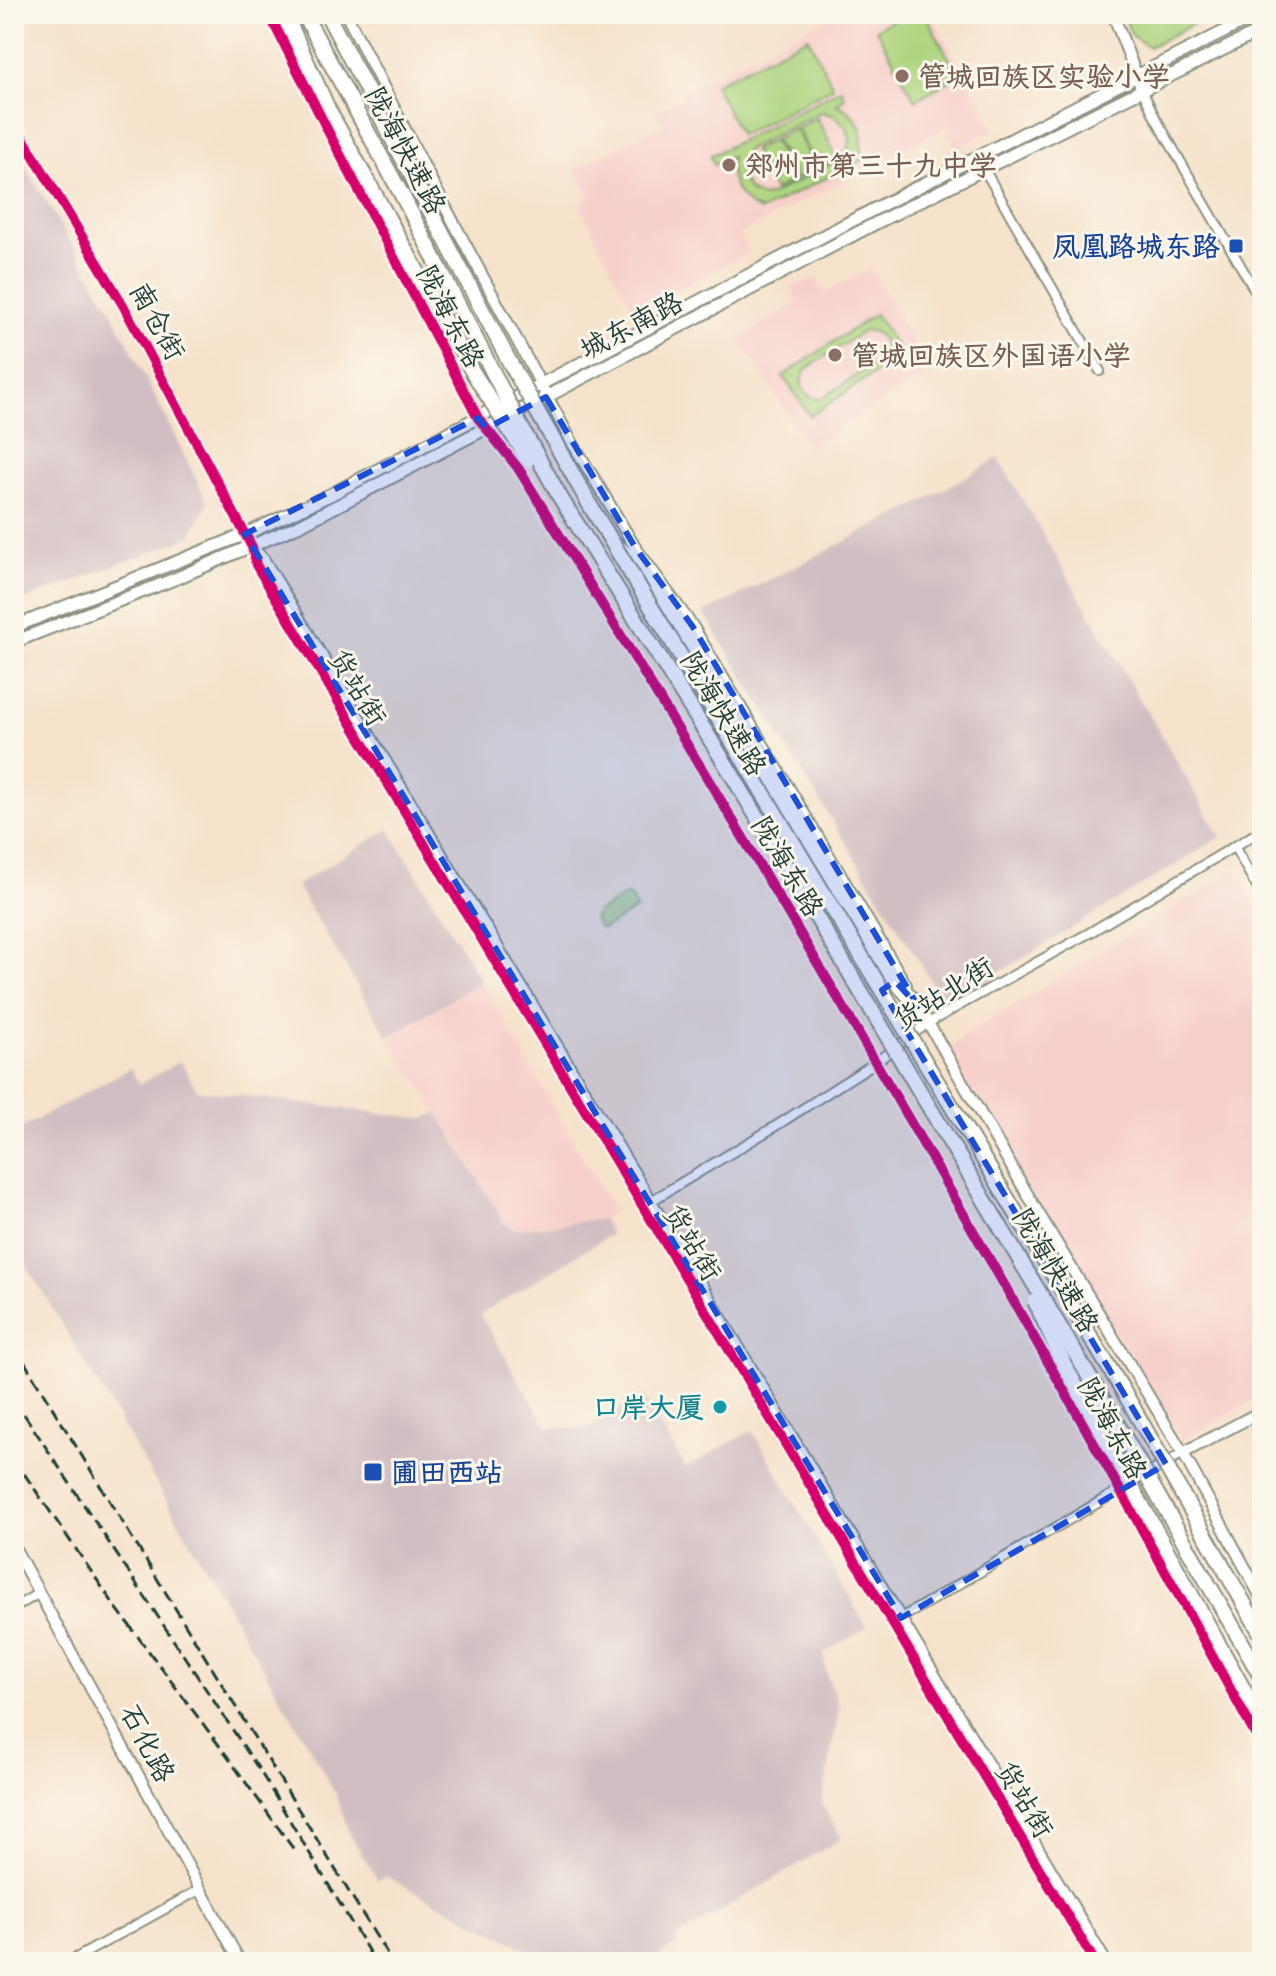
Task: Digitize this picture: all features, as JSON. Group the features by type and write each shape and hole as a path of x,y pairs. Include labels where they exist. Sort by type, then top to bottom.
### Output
{"highway":[{"path":"285,14 328,109 472,371 554,500 602,563"},
{"name":"陇海快速路","path":"304,14 560,497 728,768 1117,1423 1262,1678"},
{"name":"陇海快速路","path":"327,14 509,361 612,542 1136,1412 1262,1635"},
{"path":"612,542 637,564 681,628 891,976 918,1006"},
{"path":"1009,1243 1065,1366 1262,1723"}],"main road":[{"name":"城东南路","path":"14,627 245,534 332,494 884,204 1259,14"},
{"name":"城东南路","path":"14,642 252,547 338,506 878,222 1262,30"}],"street":[{"name":"陇海东路","path":"269,14 478,418 518,468 815,958 1068,1395 1262,1747"},
{"name":"陇海东路","path":"346,14 546,397 635,547 693,627 1183,1453 1262,1599"},
{"path":"1113,14 1155,117 1262,303"},
{"name":"南仓街","path":"14,123 123,305 252,547"},
{"path":"984,169 1100,371"},
{"name":"货站街","path":"252,547 264,560 651,1201 1106,1962"},
{"name":"货站街","path":"252,547 256,565 1095,1962"},
{"name":"货站北街","path":"651,1201 876,1062 928,1023 1089,933 1262,830"},
{"path":"1234,846 1262,896"},
{"path":"901,1618 1183,1453 1262,1411"},
{"name":"石化路","path":"14,1547 240,1962"},
{"path":"14,1608 39,1593"},
{"path":"69,1962 199,1890"}],"highlighted area":[{"path":"546,397 635,547 693,627 918,1006 895,981 882,990 1166,1464 901,1618 245,534 478,418 487,428"}],"shaded area":[{"name":"郑州市第三十九中学","path":"836,14 932,14 994,129 957,148 946,127 740,234 749,253 633,311 579,203 589,197 575,169 663,125 656,111 684,97 681,91"},
{"path":"14,148 112,311 208,503 190,537 14,604"},
{"name":"管城回族区外国语小学","path":"871,269 929,371 809,447 739,339 798,303 791,288 816,277 824,293"},
{"path":"998,458 1221,837 946,1005 704,613 922,502"},
{"path":"389,829 481,981 388,1037 296,885"},
{"path":"1236,870 1262,914 1262,1395 1182,1441 950,1059 950,1051 961,1037"},
{"path":"481,981 614,1212 602,1219 516,1229 505,1224 388,1037"},
{"path":"180,1061 197,1090 426,1119 437,1112 505,1224 516,1229 602,1219 611,1234 480,1315 547,1427 585,1429 643,1396 686,1468 752,1430 867,1627 824,1653 826,1672 839,1707 822,1805 842,1838 674,1939 677,1945 649,1962 551,1962 385,1876 378,1880 349,1833 335,1792 122,1424 14,1245 14,1132 130,1068 140,1084"}],"green space":[{"path":"904,14 925,14 959,76 915,100 876,29"},
{"path":"1123,14 1213,14 1149,47 1132,36"},
{"path":"808,37 833,87 740,135 714,84"},
{"path":"841,89 845,98 836,104 858,122 865,158 761,211 746,202 736,190 731,175 731,157 714,165 710,156","holes":["820,112 839,119 850,137 843,158 771,195 762,197 749,191 740,174 740,163 748,149"]},
{"path":"817,118 837,158 817,169 797,128"},
{"path":"795,129 816,169 796,179 775,139"},
{"path":"773,140 793,181 774,191 753,150"},
{"path":"875,314 902,355 810,416 783,376","holes":["864,331 882,338 885,347 882,358 823,398 811,397 806,393 801,382 805,370"]},
{"path":"625,896 631,897 636,909 605,928 599,928 594,919 596,913"}],"railway":[{"path":"14,1345 392,1962"},
{"path":"14,1399 260,1771 375,1962"},
{"path":"14,1459 115,1606 297,1854"}],"cycle path":[{"path":"269,14 478,418 518,468 615,625 899,1102 1083,1423 1262,1747"},
{"path":"14,123 123,305 252,547 256,565 1095,1962"}],"place":[{"name":"管城回族区实验小学","path":"902,76"},
{"name":"郑州市第三十九中学","path":"729,165"},
{"name":"凤凰路城东路","path":"1236,246"},
{"name":"管城回族区外国语小学","path":"835,355"},
{"name":"口岸大厦","path":"720,1407"},
{"name":"圃田西站","path":"373,1472"}]}
